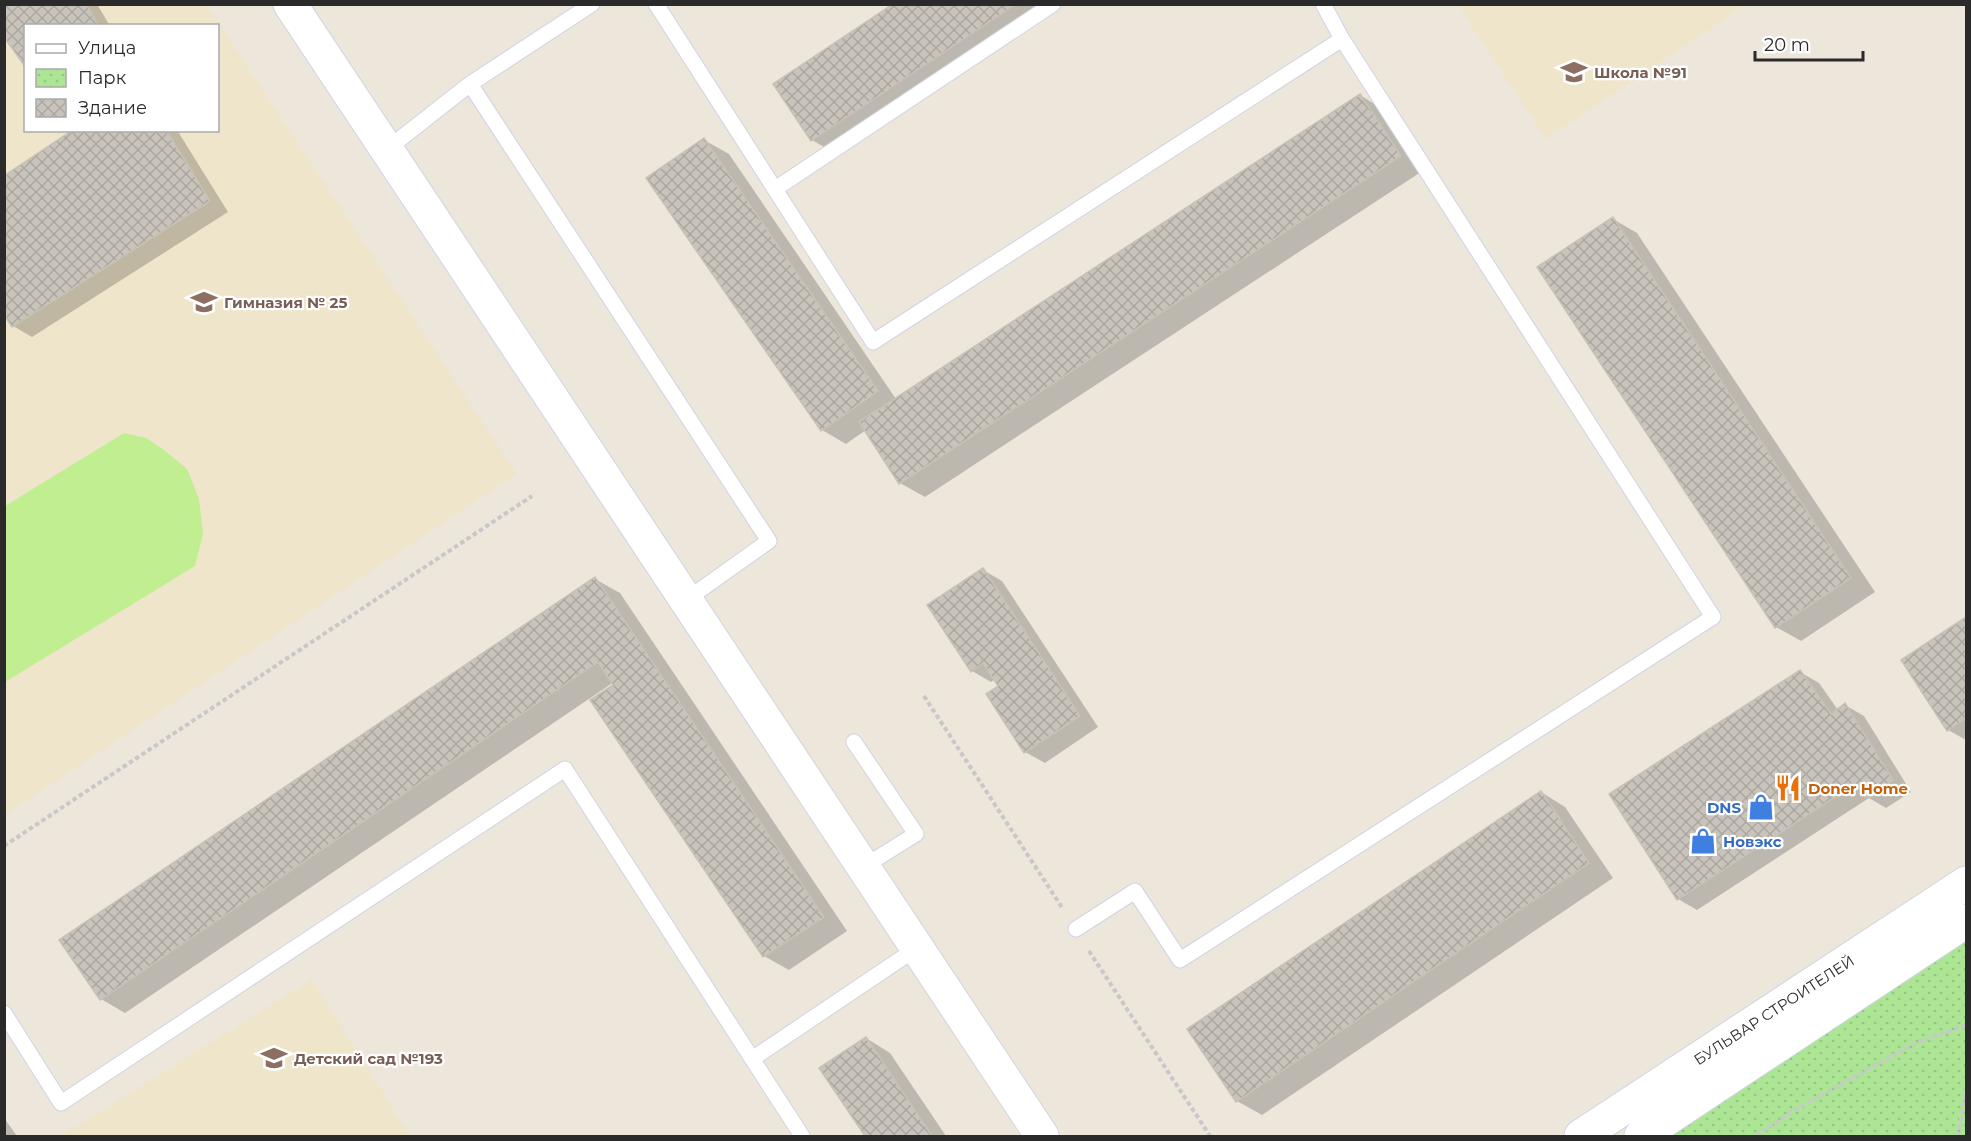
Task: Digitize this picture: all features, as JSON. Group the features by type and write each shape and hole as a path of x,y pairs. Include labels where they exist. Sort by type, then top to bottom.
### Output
{"street":[{"path":"290,4 1042,1137"},
{"name":"БУЛЬВАР СТРОИТЕЛЕЙ","path":"1581,1137 1966,883"},
{"name":"БУЛЬВАР СТРОИТЕЛЕЙ","path":"1641,1137 1966,921"}],"lane":[{"path":"386,150 470,84 592,4"},
{"path":"656,4 873,342 1342,39"},
{"path":"775,189 1053,4"},
{"path":"1076,929 1135,891 1180,960 1713,617 1342,39 1323,4"},
{"path":"470,84 769,541 686,600"},
{"path":"854,742 916,834 863,867"},
{"path":"4,1013 61,1103 565,769 802,1137"},
{"path":"752,1059 917,948"}],"path":[{"path":"4,846 532,496"},
{"path":"1757,1137 1791,1112 1916,1044 1966,1025"},
{"path":"1958,1137 1966,1089"}],"shaded area":[{"name":"Гимназия № 25","path":"5,5 207,5 517,474 5,815"},
{"name":"Школа №91","path":"1458,5 1745,5 1546,139"},
{"name":"Детский сад №193","path":"312,979 410,1136 61,1136"}],"green space":[{"path":"124,433 146,438 187,469 199,499 203,534 195,566 5,682 5,506"},
{"path":"1966,920 1966,1136 1641,1136"}],"building":[{"path":"4,4 86,4 98,24 24,24 24,65 4,37"},
{"path":"893,4 1016,4 811,141 773,84"},
{"path":"1360,94 1401,156 899,484 859,422"},
{"path":"167,132 210,201 12,327 4,315 4,176 68,133"},
{"path":"704,138 878,391 821,431 646,178"},
{"path":"1613,217 1851,578 1775,628 1537,267"},
{"path":"983,568 1080,716 1024,753 986,694 998,686 983,663 971,672 927,605"},
{"path":"595,577 824,917 763,957 590,700 613,685 598,662 100,1000 59,940"},
{"path":"1966,617 1966,718 1947,731 1901,660"},
{"path":"1800,670 1831,714 1845,703 1893,780 1866,798 1855,784 1677,900 1609,794"},
{"path":"1541,791 1589,863 1236,1102 1187,1029"},
{"path":"866,1037 932,1136 865,1136 819,1068"}],"place":[{"name":"Школа №91","path":"1574,72"},
{"name":"Гимназия № 25","path":"204,302"},
{"name":"Doner Home","path":"1788,788"},
{"name":"DNS","path":"1761,807"},
{"name":"Новэкс","path":"1703,841"},
{"name":"Детский сад №193","path":"274,1058"}]}
